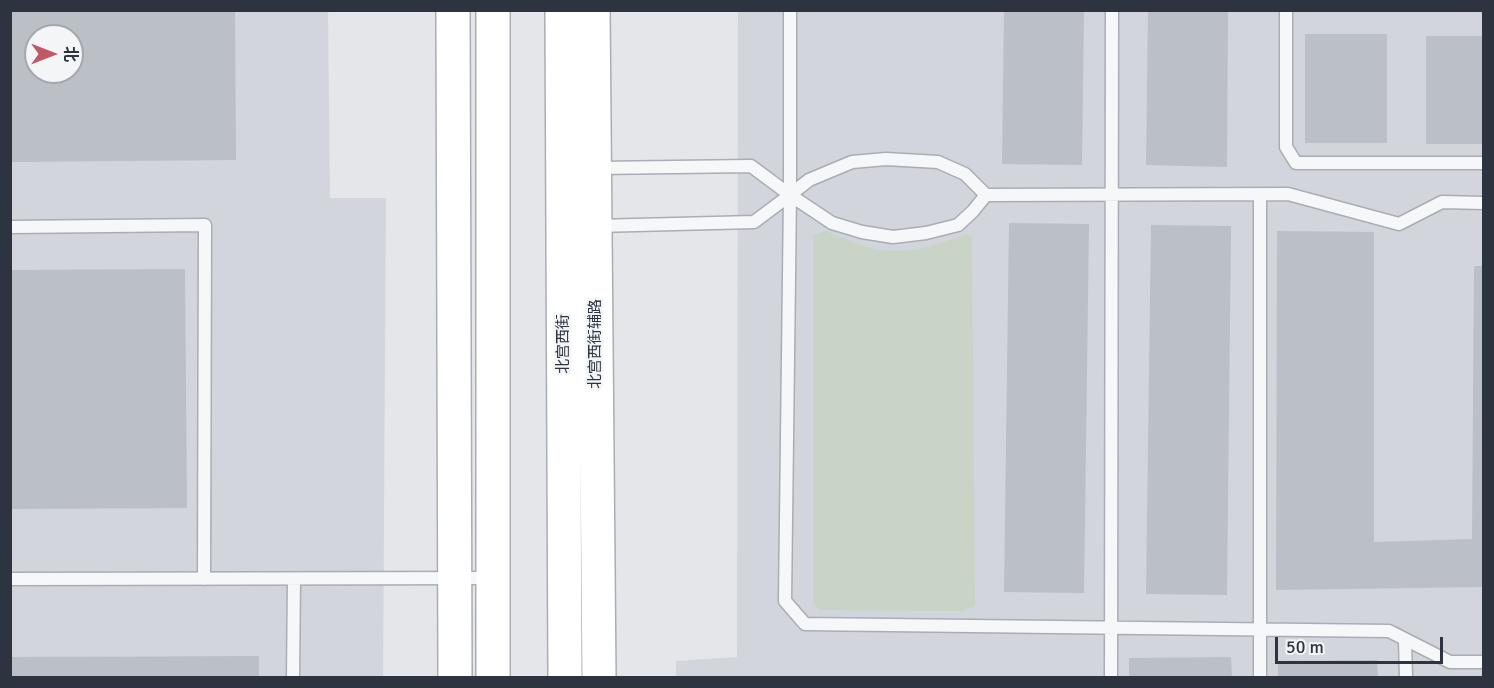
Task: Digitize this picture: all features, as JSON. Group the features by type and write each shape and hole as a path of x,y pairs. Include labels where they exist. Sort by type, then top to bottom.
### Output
{"street":[{"path":"453,10 455,678"},
{"path":"494,10 494,678"},
{"path":"562,10 579,168"},
{"name":"北宫西街辅路","path":"593,10 579,168 579,226 599,678"},
{"name":"北宫西街","path":"565,678 579,226"}],"lane":[{"path":"790,10 785,601 805,624 1389,631 1450,662 1484,662"},
{"path":"1111,678 1112,10"},
{"path":"1286,10 1286,147 1296,163 1484,163"},
{"path":"579,226 754,222 809,180 852,162 886,159 938,162 965,174 986,195 1288,194 1399,224 1442,202 1484,203"},
{"path":"579,168 751,166 832,223 862,232 893,237 926,233 958,225 986,195"},
{"path":"1260,195 1260,678"},
{"path":"10,227 205,225 204,579"},
{"path":"10,579 494,578"},
{"path":"293,678 294,579"},
{"path":"1405,640 1406,678"}],"shaded area":[{"path":"10,11 328,11 330,198 386,198 383,677 11,677"},
{"path":"738,11 1483,11 1483,677 676,678 676,661 737,657"},
{"path":"826,231 866,247 892,251 917,249 967,234 972,237 975,605 964,611 819,610 813,601 813,235"}],"building":[{"path":"10,10 235,10 236,160 10,162"},
{"path":"1004,10 1084,10 1082,165 1002,164"},
{"path":"1148,10 1228,10 1227,167 1146,165"},
{"path":"1305,34 1387,34 1387,143 1305,143"},
{"path":"1426,36 1484,36 1484,144 1426,144"},
{"path":"1009,223 1089,224 1084,593 1004,592"},
{"path":"1151,225 1231,226 1227,595 1146,594"},
{"path":"1277,231 1374,232 1374,542 1472,539 1474,266 1484,266 1484,587 1276,590"},
{"path":"185,269 187,508 10,509 10,270"},
{"path":"259,656 259,678 10,678 10,657"},
{"path":"1231,657 1232,678 1129,678 1129,658"},
{"path":"1377,660 1378,678 1278,678 1278,661"}]}
